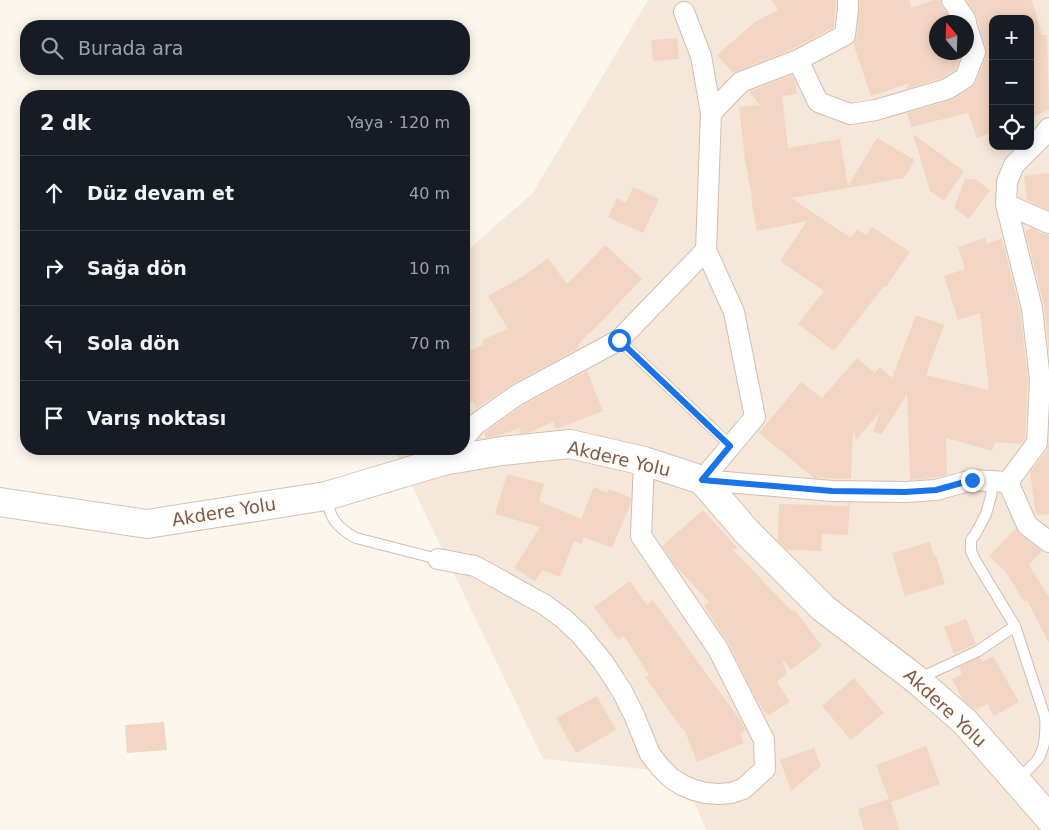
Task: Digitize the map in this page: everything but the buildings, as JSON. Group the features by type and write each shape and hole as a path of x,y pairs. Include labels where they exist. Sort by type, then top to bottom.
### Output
{"street":[{"path":"711,113 741,82 798,60 845,35 848,0"},
{"path":"952,0 962,15"},
{"path":"684,12 701,56 711,113 706,250 734,312 755,417 702,480"},
{"path":"798,60 818,102 850,114 876,110 946,90 965,78 972,60"},
{"path":"702,480 832,491 905,492 936,490 972,480 1001,482 1043,445 1040,380 1032,308 1006,204 1007,182 1014,165 1049,128"},
{"path":"1006,204 1049,223"},
{"path":"470,431 476,424 517,395 619,340 706,250"},
{"name":"Akdere Yolu","path":"470,453 570,444 644,461 702,480 747,532 823,608 917,680 965,722 1016,780 1047,821"},
{"name":"Akdere Yolu","path":"0,502 147,524 326,496 449,455"},
{"path":"438,559 475,566 545,605 564,619 581,635 603,662 622,691 650,754 671,778 682,785 706,793 731,793 744,790 765,769 764,740 718,650 641,536 644,461"},
{"path":"1001,482 1027,525 1049,542"}],"lane":[{"path":"619,340 730,446"},
{"path":"1001,482 991,496 986,514 972,540 971,551 1016,626 1045,717 1045,739 1038,759 1016,780"},
{"path":"326,496 332,517 346,533 367,542 438,559"},
{"path":"917,680 978,651 1016,626"}],"shaded area":[{"path":"648,0 1049,0 1049,830 706,830 682,773 543,759 397,455 470,455 470,248 532,194"}],"route":[{"path":"619,340 730,446 702,480 832,491 905,492 936,490 972,480"}]}
